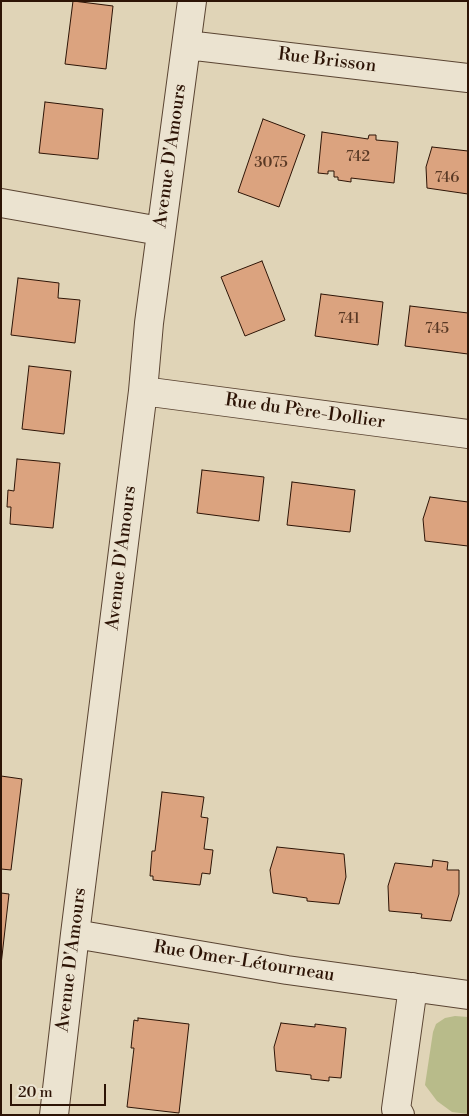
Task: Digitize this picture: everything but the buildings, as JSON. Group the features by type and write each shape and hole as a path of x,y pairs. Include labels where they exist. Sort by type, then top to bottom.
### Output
{"street":[{"name":"Avenue D'Amours","path":"54,1115 143,391 160,231 192,1"},
{"name":"Rue Brisson","path":"187,45 468,78"},
{"path":"1,203 160,231"},
{"name":"Rue du Père-Dollier","path":"143,391 468,434"},
{"name":"Rue Omer-Létourneau","path":"75,934 287,970 468,995"},
{"path":"400,1115 396,1108 413,987"}],"green space":[{"path":"455,1016 468,1017 468,1114 452,1112 437,1101 425,1085 433,1032 436,1024 445,1018"}]}
